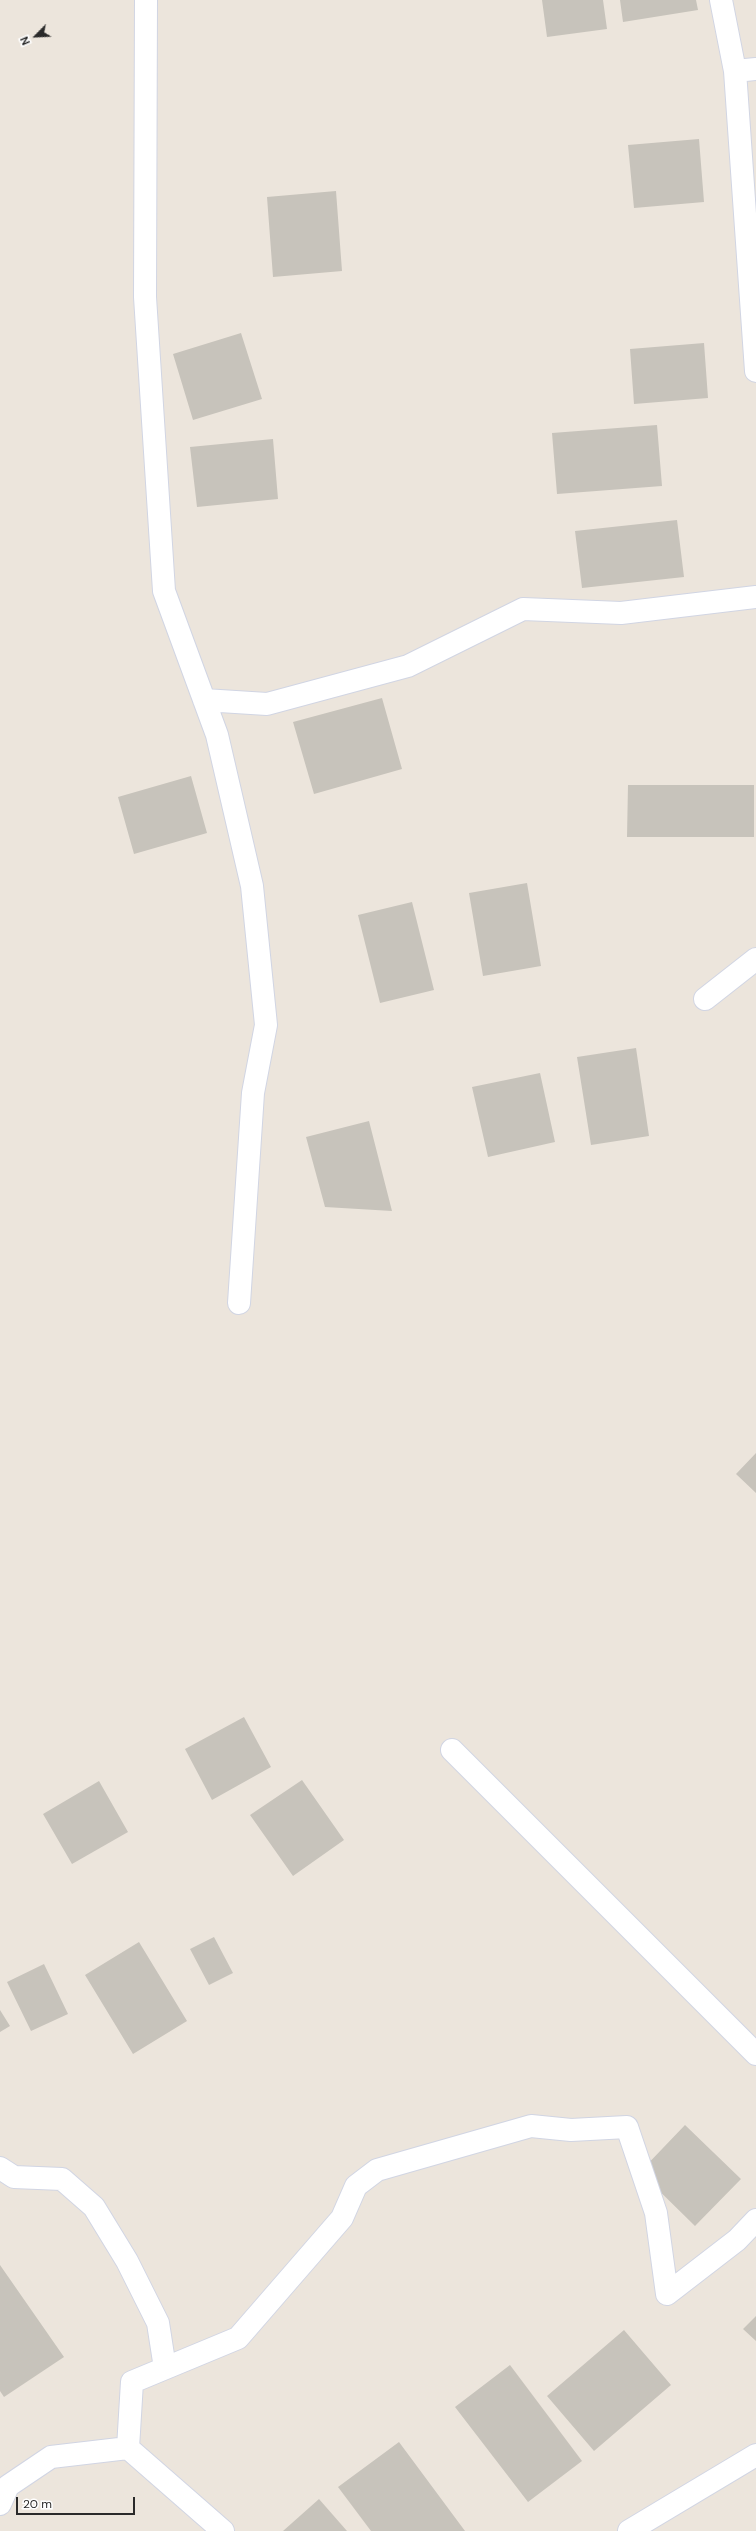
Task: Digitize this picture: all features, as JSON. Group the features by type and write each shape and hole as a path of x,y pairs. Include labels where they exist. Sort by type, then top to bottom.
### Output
{"street":[{"path":"146,0 145,297 164,591 217,735 252,886 266,1025 253,1093 239,1303"},
{"path":"721,0 734,71 756,370"},
{"path":"734,71 756,69"},
{"path":"204,700 266,704 408,666 523,608 621,613 756,596"},
{"path":"705,999 756,959"},
{"path":"452,1750 756,2054"},
{"path":"128,2448 132,2382 238,2338 342,2218 356,2186 377,2170 531,2126 571,2130 627,2127 656,2213 667,2294 737,2240 756,2220"},
{"path":"0,2168 14,2177 62,2179 94,2207 127,2261 158,2323 165,2368"},
{"path":"0,2504 8,2486 51,2457 94,2454 128,2448"},
{"path":"128,2448 223,2531"},
{"path":"629,2531 756,2455"}],"building":[{"path":"542,0 603,0 607,29 547,37"},
{"path":"620,0 696,0 698,10 623,22"},
{"path":"699,139 704,202 634,208 628,145"},
{"path":"336,191 342,271 273,277 267,197"},
{"path":"241,333 262,399 193,420 173,354"},
{"path":"704,343 708,398 634,404 630,349"},
{"path":"657,425 662,486 557,494 552,433"},
{"path":"273,439 278,499 197,507 190,447"},
{"path":"677,520 684,577 582,588 575,531"},
{"path":"382,698 402,769 314,794 293,722"},
{"path":"191,776 207,833 134,854 118,797"},
{"path":"628,785 754,785 754,837 627,837"},
{"path":"527,883 541,966 483,976 469,893"},
{"path":"412,902 434,990 380,1003 358,915"},
{"path":"636,1048 649,1136 591,1145 577,1057"},
{"path":"540,1073 555,1142 488,1157 472,1087"},
{"path":"369,1121 392,1211 325,1207 306,1137"},
{"path":"756,1453 756,1493 736,1474"},
{"path":"244,1717 271,1767 212,1800 185,1749"},
{"path":"302,1780 344,1840 293,1876 250,1815"},
{"path":"99,1781 128,1832 72,1864 43,1814"},
{"path":"214,1937 233,1973 209,1985 190,1949"},
{"path":"139,1942 187,2021 133,2054 85,1975"},
{"path":"44,1964 68,2014 31,2031 7,1982"},
{"path":"0,2010 10,2026 0,2032"},
{"path":"685,2125 741,2179 695,2226 640,2172"},
{"path":"0,2265 64,2357 4,2397 0,2391"},
{"path":"756,2316 756,2341 743,2329"},
{"path":"624,2330 671,2385 594,2451 547,2396"},
{"path":"510,2365 582,2461 528,2502 455,2407"},
{"path":"399,2442 465,2531 371,2531 338,2487"},
{"path":"319,2499 347,2531 283,2531"}]}
